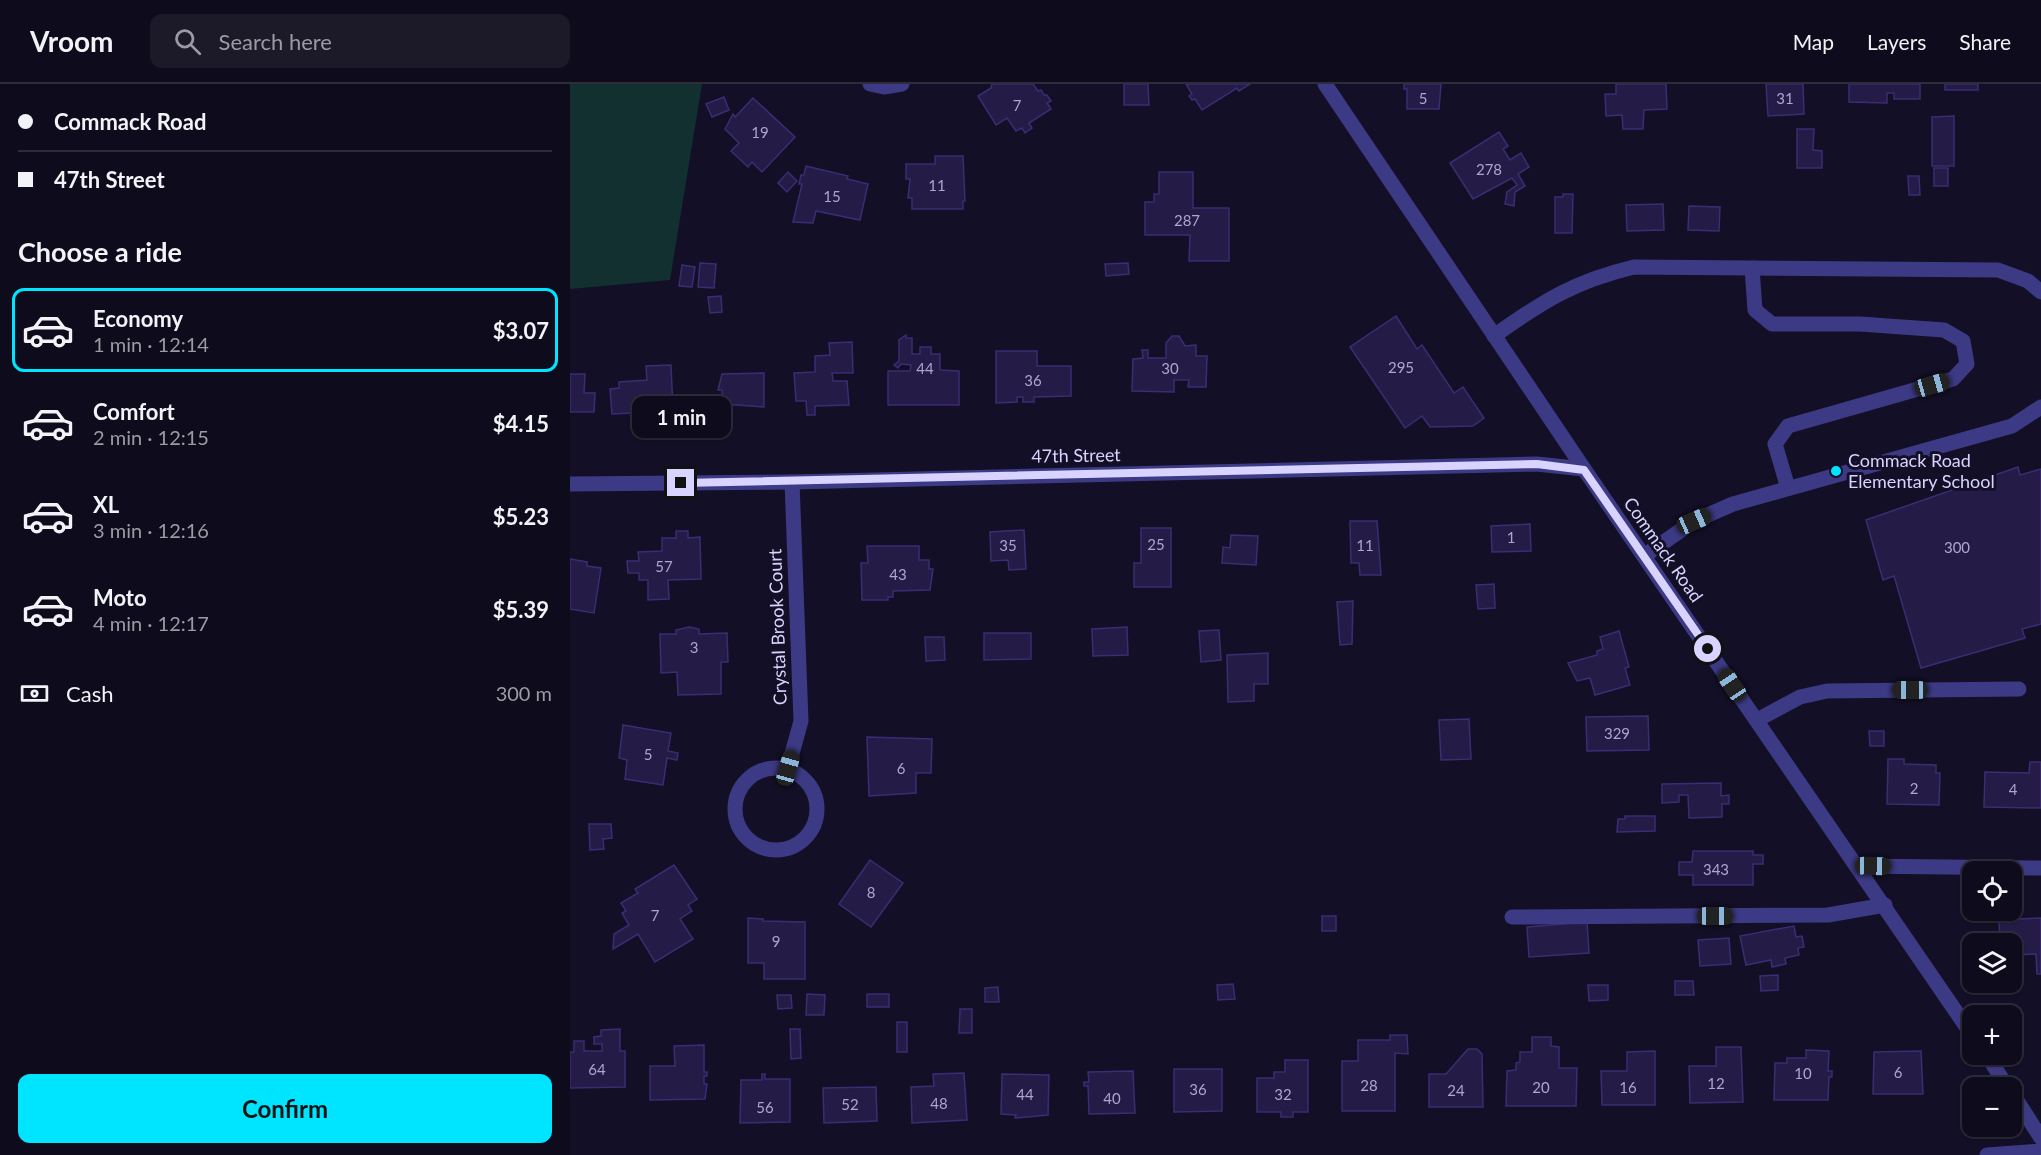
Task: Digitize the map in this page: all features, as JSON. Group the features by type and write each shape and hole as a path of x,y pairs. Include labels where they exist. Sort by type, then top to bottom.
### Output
{"street":[{"path":"870,84 884,87 902,84"},
{"name":"Commack Road","path":"1325,84 1584,470 1962,1020"},
{"path":"1494,336 1561,291 1596,276 1634,267 1998,270 2028,281 2041,292"},
{"path":"1752,268 1755,310 1772,324 1860,324 1944,330 1963,341 1967,364 1953,379 1788,426 1776,444 1788,488"},
{"path":"1644,556 1694,521 1733,504 2012,426 2041,406"},
{"name":"47th Street","path":"570,484 792,482 1537,464 1584,470"},
{"name":"Crystal Brook Court","path":"788,768 801,721 792,482"},
{"path":"1757,720 1800,697 1827,691 2019,689"},
{"path":"767,768 788,768 805,778 816,795 818,815 810,834 795,847 775,851 756,845 741,832 734,813 737,793 749,777 767,768"},
{"path":"1858,866 2041,868"},
{"path":"1512,917 1828,915 1885,905"},
{"path":"2022,1109 2041,1138"},
{"path":"1987,1155 2041,1151"}],"green space":[{"path":"570,84 702,84 670,280 570,289"}],"building":[{"path":"992,84 1033,84 1038,91 1041,90 1044,95 1047,95 1051,101 1047,103 1051,109 1029,123 1032,128 1025,133 1022,128 1016,131 1007,118 996,125 978,96 991,88"},
{"path":"1124,84 1148,84 1149,105 1124,105"},
{"path":"1186,84 1250,84 1239,91 1237,88 1202,110 1195,99 1192,100 1189,96 1192,94"},
{"path":"1404,84 1441,84 1439,109 1407,109 1407,89 1404,89"},
{"path":"1616,84 1666,84 1667,109 1644,110 1643,129 1623,129 1622,115 1606,116 1605,94 1616,94"},
{"path":"1766,84 1803,84 1804,114 1768,116"},
{"path":"1849,84 1920,84 1920,99 1894,99 1894,93 1887,93 1887,103 1849,102"},
{"path":"1945,84 1978,84 1978,90 1945,90"},
{"path":"724,97 729,110 712,117 706,104"},
{"path":"753,98 795,137 762,172 752,162 748,167 731,151 739,143 725,129 733,114 735,117"},
{"path":"1954,116 1954,166 1932,166 1932,117"},
{"path":"1797,129 1814,129 1813,150 1822,151 1822,168 1797,168"},
{"path":"1499,132 1508,146 1503,149 1510,160 1521,153 1529,167 1518,174 1525,186 1515,192 1514,206 1505,204 1507,192 1517,185 1512,178 1473,199 1450,163"},
{"path":"935,156 963,156 965,201 963,201 963,209 912,209 912,198 908,198 910,179 906,179 906,164 935,164"},
{"path":"806,166 848,176 847,179 868,184 860,220 816,211 813,223 793,222 802,184 799,184 801,175 804,175"},
{"path":"1934,168 1948,168 1948,186 1934,186"},
{"path":"788,172 797,181 787,192 778,183"},
{"path":"1159,172 1193,172 1193,208 1229,208 1229,261 1189,261 1190,235 1145,235 1145,202 1154,202 1154,194 1159,194"},
{"path":"1908,176 1919,176 1920,195 1909,195"},
{"path":"1563,194 1573,194 1572,233 1555,233 1555,197 1563,197"},
{"path":"1663,204 1664,230 1627,231 1626,205"},
{"path":"1689,206 1720,207 1719,231 1688,230"},
{"path":"700,263 716,264 714,288 698,287"},
{"path":"1128,263 1129,274 1106,276 1105,264"},
{"path":"682,265 695,267 692,287 679,286"},
{"path":"721,296 722,312 710,313 708,297"},
{"path":"1396,316 1417,349 1422,345 1454,393 1463,387 1484,418 1473,426 1430,427 1422,416 1405,428 1350,347"},
{"path":"906,335 906,338 912,338 912,354 920,354 920,347 931,347 931,354 940,354 940,370 959,371 959,405 888,405 888,371 910,371 911,365 901,364 898,368 894,365 899,361 899,340"},
{"path":"1172,336 1179,336 1185,346 1196,345 1196,356 1207,356 1206,387 1188,387 1189,380 1174,380 1174,392 1132,391 1133,359 1143,358 1142,350 1148,350 1148,358 1166,358 1166,343"},
{"path":"852,342 853,373 832,373 833,381 847,381 849,405 815,406 815,415 807,415 806,401 796,401 794,373 815,372 815,356 830,355 829,343"},
{"path":"996,351 1037,351 1037,366 1071,366 1071,396 1034,397 1034,402 1023,402 1023,397 1017,397 1017,402 996,403"},
{"path":"671,365 673,411 612,414 610,389 619,388 619,382 647,380 646,366"},
{"path":"764,373 764,407 723,404 722,390 718,390 722,374"},
{"path":"570,374 585,374 584,393 595,393 594,412 570,412"},
{"path":"2018,467 2020,475 2041,469 2041,624 2022,629 2025,638 1921,668 1894,576 1883,580 1866,520"},
{"path":"1350,521 1377,521 1381,575 1360,575 1359,563 1351,563"},
{"path":"1530,524 1531,551 1492,552 1491,526"},
{"path":"1141,528 1171,528 1171,587 1134,587 1134,563 1141,563"},
{"path":"1024,530 1026,569 1009,570 1008,560 991,561 990,532"},
{"path":"676,531 688,531 688,538 700,537 701,579 668,580 669,599 648,600 648,580 639,580 639,573 628,573 627,561 639,561 638,552 662,551 662,538 676,538"},
{"path":"1231,535 1258,536 1256,565 1222,563 1223,547 1230,548"},
{"path":"867,546 919,546 919,560 929,560 929,569 933,569 930,590 893,591 893,597 888,597 888,600 862,600 861,563 868,563"},
{"path":"570,559 587,562 587,566 601,568 594,613 570,609"},
{"path":"1494,584 1495,608 1478,609 1476,585"},
{"path":"1353,601 1352,644 1340,645 1337,602"},
{"path":"689,627 699,629 699,634 727,633 728,662 721,662 721,694 678,695 677,672 661,673 660,634 676,634 676,630"},
{"path":"1127,627 1128,655 1093,656 1092,629"},
{"path":"1219,630 1221,660 1201,662 1199,631"},
{"path":"1619,631 1629,667 1625,668 1630,685 1595,695 1590,678 1577,681 1568,663 1597,655 1597,651 1603,649 1600,637"},
{"path":"984,633 1031,633 1031,659 984,660"},
{"path":"925,637 944,637 945,660 926,661"},
{"path":"1268,653 1268,684 1254,684 1254,701 1228,702 1227,655"},
{"path":"1648,716 1649,750 1587,751 1586,717"},
{"path":"1469,719 1471,759 1441,760 1439,720"},
{"path":"623,725 671,733 668,751 678,753 677,760 667,758 663,785 625,779 627,760 619,758"},
{"path":"1869,731 1884,731 1884,746 1870,746"},
{"path":"867,737 932,739 931,773 916,773 916,793 869,796"},
{"path":"1888,759 1904,759 1904,764 1936,765 1936,773 1940,773 1939,805 1887,804"},
{"path":"2030,762 2041,762 2041,808 1984,807 1985,772 2029,773"},
{"path":"1721,783 1721,796 1729,795 1729,804 1722,804 1722,817 1689,818 1688,795 1679,795 1679,802 1662,803 1662,784"},
{"path":"1625,816 1655,816 1655,831 1617,832 1618,819 1625,819"},
{"path":"589,824 611,824 612,838 603,839 604,849 590,850"},
{"path":"1693,851 1753,851 1753,855 1763,855 1763,864 1753,864 1753,885 1693,885 1693,875 1679,875 1679,862 1692,862"},
{"path":"870,860 903,883 871,927 839,904"},
{"path":"674,865 697,899 688,905 692,911 680,919 693,939 655,962 638,934 613,949 614,934 629,925 622,913 626,911 621,903 638,893 635,889"},
{"path":"1322,916 1336,916 1336,931 1322,931"},
{"path":"748,918 763,919 763,921 805,922 805,979 764,979 764,963 748,963"},
{"path":"2041,918 2041,974 2037,974 2036,954 2022,955 2022,933 2000,933 1999,921 2022,921 2022,919"},
{"path":"1587,922 1589,953 1529,957 1527,927"},
{"path":"1794,926 1796,937 1802,936 1804,947 1798,948 1799,955 1785,958 1786,964 1772,967 1771,960 1746,965 1740,936"},
{"path":"1729,938 1731,964 1700,966 1698,940"},
{"path":"1778,975 1778,990 1761,991 1760,976"},
{"path":"1675,981 1693,981 1694,995 1675,995"},
{"path":"1233,984 1235,999 1218,1000 1217,985"},
{"path":"1588,985 1608,985 1608,1000 1589,1001"},
{"path":"998,987 999,1002 985,1002 985,988"},
{"path":"807,994 825,995 824,1015 806,1015"},
{"path":"867,994 889,994 889,1007 867,1007"},
{"path":"777,995 791,995 792,1008 778,1009"},
{"path":"960,1009 972,1009 972,1033 959,1033"},
{"path":"897,1022 907,1022 907,1052 897,1052"},
{"path":"620,1029 620,1051 625,1051 625,1087 570,1088 570,1052 574,1052 574,1041 584,1041 584,1051 602,1051 602,1044 594,1044 594,1037 601,1036 601,1030"},
{"path":"790,1029 800,1029 801,1058 791,1059"},
{"path":"1390,1035 1407,1035 1408,1054 1395,1053 1395,1111 1342,1111 1342,1061 1358,1061 1358,1040 1390,1040"},
{"path":"1532,1037 1551,1037 1551,1046 1559,1047 1559,1068 1577,1068 1576,1106 1506,1106 1507,1071 1516,1070 1516,1063 1520,1062 1520,1052 1532,1052"},
{"path":"704,1045 704,1072 707,1072 707,1076 704,1076 704,1084 707,1084 705,1099 650,1100 650,1066 675,1066 674,1046"},
{"path":"1716,1047 1741,1047 1743,1102 1690,1103 1689,1066 1716,1066"},
{"path":"1468,1049 1477,1049 1482,1054 1483,1107 1429,1107 1429,1074 1446,1074"},
{"path":"1806,1050 1829,1051 1828,1071 1832,1071 1832,1077 1829,1077 1828,1100 1774,1100 1775,1063 1787,1063 1787,1058 1806,1058"},
{"path":"1655,1051 1655,1105 1602,1105 1601,1071 1627,1071 1627,1052"},
{"path":"1921,1051 1923,1094 1873,1094 1874,1052"},
{"path":"1285,1060 1308,1060 1308,1112 1293,1112 1293,1117 1281,1117 1281,1112 1257,1112 1257,1078 1274,1078 1274,1072 1285,1072"},
{"path":"1174,1069 1222,1069 1222,1111 1174,1112"},
{"path":"1133,1071 1135,1113 1089,1114 1088,1086 1084,1086 1084,1082 1089,1082 1088,1072"},
{"path":"964,1073 967,1120 912,1123 911,1087 934,1086 933,1074"},
{"path":"762,1074 765,1074 765,1079 790,1079 790,1122 740,1123 741,1080 762,1080"},
{"path":"1002,1074 1049,1075 1048,1115 1015,1118 1016,1115 1001,1114"},
{"path":"876,1087 877,1121 824,1123 823,1088"}],"place":[{"name":"Commack Road Elementary School","path":"1836,471"}],"route":[{"path":"681,483 1537,464 1584,470 1708,649"}]}
